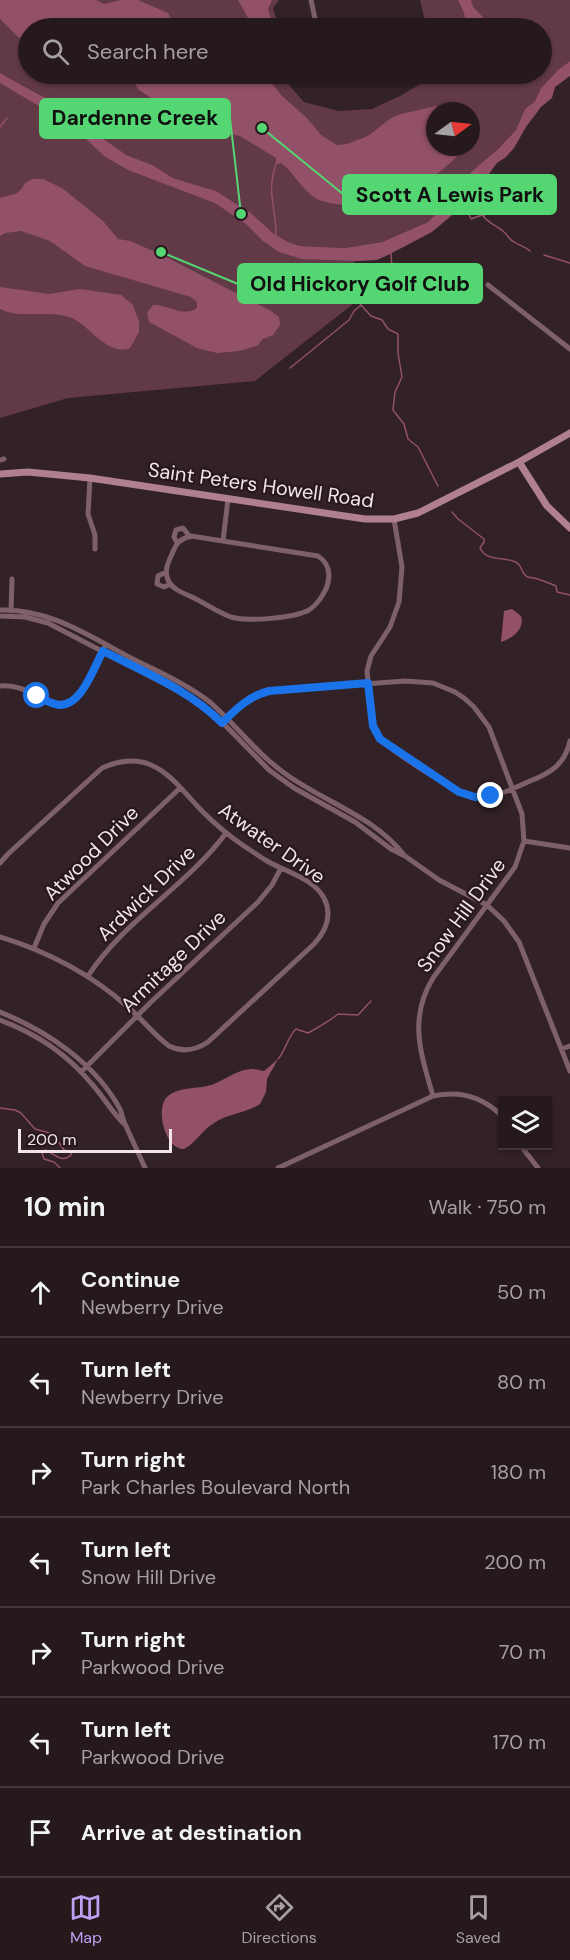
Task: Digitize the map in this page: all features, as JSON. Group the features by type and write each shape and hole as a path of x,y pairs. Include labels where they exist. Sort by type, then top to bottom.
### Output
{"main road":[{"name":"Saint Peters Howell Road","path":"0,474 28,472 90,478 365,519 393,519 418,513 519,462 570,433"},
{"path":"519,462 541,498 570,528"}],"street":[{"path":"310,0 314,18"},
{"path":"488,285 570,349"},
{"path":"90,478 88,514 95,549"},
{"path":"223,541 228,499"},
{"path":"393,519 402,567 399,603 393,621 368,664 373,726 380,739 467,796 483,797 513,789 552,771 562,761 570,741"},
{"path":"177,543 174,537 176,530 183,528 190,537"},
{"path":"166,572 171,584 228,616 240,619 294,615 307,611 322,597 328,584 329,572 326,562 318,556 190,537 181,539 177,543 166,572 158,576 157,584 164,587 171,584"},
{"path":"11,612 12,579"},
{"path":"0,609 48,623 105,648 181,691 225,721 267,759 297,782 376,829 396,844 405,856"},
{"path":"0,616 11,612"},
{"path":"0,686 23,688 58,705 71,702 81,692 105,648"},
{"name":"Snow Hill Drive","path":"225,721 249,699 269,691 426,681 444,687 464,698 482,716 489,727 522,814 524,841 515,867 433,978 424,995 419,1016 418,1038 433,1096"},
{"path":"225,721 259,761 294,788 354,822 439,880 487,905 504,921 519,942 570,1071"},
{"name":"Atwater Drive","path":"0,863 94,774 112,764 132,761 153,766 169,777 226,833 266,860 314,885 324,898 327,907 327,923 314,944 217,1034 196,1048 183,1050 169,1046 88,976 34,948 0,937"},
{"path":"294,788 297,782"},
{"name":"Atwood Drive","path":"34,948 44,924 66,894 180,788"},
{"name":"Ardwick Drive","path":"88,976 107,949 206,856 226,833"},
{"path":"524,841 570,848"},
{"name":"Armitage Drive","path":"83,1069 258,902 272,885 280,868"},
{"path":"0,1012 83,1069 125,1125 145,1168"},
{"path":"0,1020 19,1024"},
{"path":"561,1049 570,1046"},
{"path":"278,1168 433,1096 452,1093 470,1096 489,1104 498,1112"},
{"path":"524,1150 538,1168"}],"shaded area":[{"path":"0,0 279,0 273,8 276,18 18,18 18,83 0,73"},
{"path":"0,0 96,0 104,4 121,0 138,0 168,13 171,18 18,18 18,37 0,19"},
{"path":"238,0 272,0 268,9 271,18 248,18"},
{"path":"420,0 570,0 570,61 552,76 552,18 424,18"},
{"path":"458,0 471,0 473,7 484,18 465,18"},
{"path":"570,61 570,76 555,87 552,98 541,107 514,148 497,163 486,178 475,186 458,210 432,232 390,254 377,260 358,261 302,259 279,252 263,241 246,224 215,203 128,170 104,156 84,137 49,112 0,83 0,73 49,100 126,155 152,165 173,178 216,191 251,213 273,233 288,242 300,246 345,248 382,242 428,222 451,200 472,171 516,130 525,109 535,101 545,84 552,84 552,76"},
{"path":"0,77 42,96 20,84 288,84 304,102 339,111 372,109 420,84 545,84 535,101 525,109 516,130 472,171 451,200 436,215 428,222 382,242 345,248 300,246 288,242 273,233 251,213 216,191 173,178 133,158 233,209 290,247 354,257 358,300 255,381 68,398 0,418"},
{"path":"135,84 272,84 321,135 337,145 347,144 368,136 391,118 426,108 426,156 457,156 442,170 416,188 386,200 353,205 330,203 311,195 286,167 281,163 276,164 276,158 240,136 207,130 185,121 139,90"},
{"path":"33,179 43,179 62,188 103,221 118,239 130,241 160,254 271,311 279,317 280,325 273,335 263,339 257,346 239,351 217,353 197,348 149,322 147,313 153,305 192,311 197,308 197,302 191,297 85,266 50,241 21,231 0,236 0,198 18,192 25,183"},
{"path":"0,287 49,294 80,289 121,295 133,305 139,322 139,332 130,348 114,348 74,319 56,314 18,314 0,309"},
{"path":"512,609 521,616 520,629 501,642 504,611"},
{"path":"278,1059 267,1079 266,1092 260,1104 214,1123 184,1149 177,1148 172,1143 167,1136 162,1119 162,1110 167,1097 181,1090 213,1084 244,1070 264,1071"}],"waterway":[{"path":"0,127 7,118"},
{"path":"276,164 272,191 276,234"},
{"path":"486,178 489,183 488,191 493,199 486,205 484,217 512,241 530,251"},
{"path":"458,210 461,213 468,212 471,219 482,215 484,217"},
{"path":"290,368 349,320 361,305 362,299 377,276 392,269 391,253"},
{"path":"544,255 570,263"},
{"path":"361,305 371,316 382,320 388,329 398,334 402,377 395,392 393,410 404,424 408,439 418,447 438,486"},
{"path":"452,512 484,539 480,548 486,555 516,562 527,577 556,586 557,592 570,595"},
{"path":"278,1059 296,1029 308,1033 338,1014 358,1015 371,1001"},
{"path":"0,1108 15,1110 21,1113 35,1129 53,1134 64,1150 71,1152 71,1155 64,1158 45,1150 42,1153 44,1159 54,1162 60,1168"}],"place":[{"name":"Scott A Lewis Park","path":"262,128"},
{"name":"Dardenne Creek","path":"241,214"},
{"name":"Old Hickory Golf Club","path":"161,252"}],"route":[{"path":"37,696 58,705 71,702 81,692 103,651 181,691 202,705 222,723 258,694 269,691 368,683 371,717 380,739 459,792 467,796 491,796"}]}
